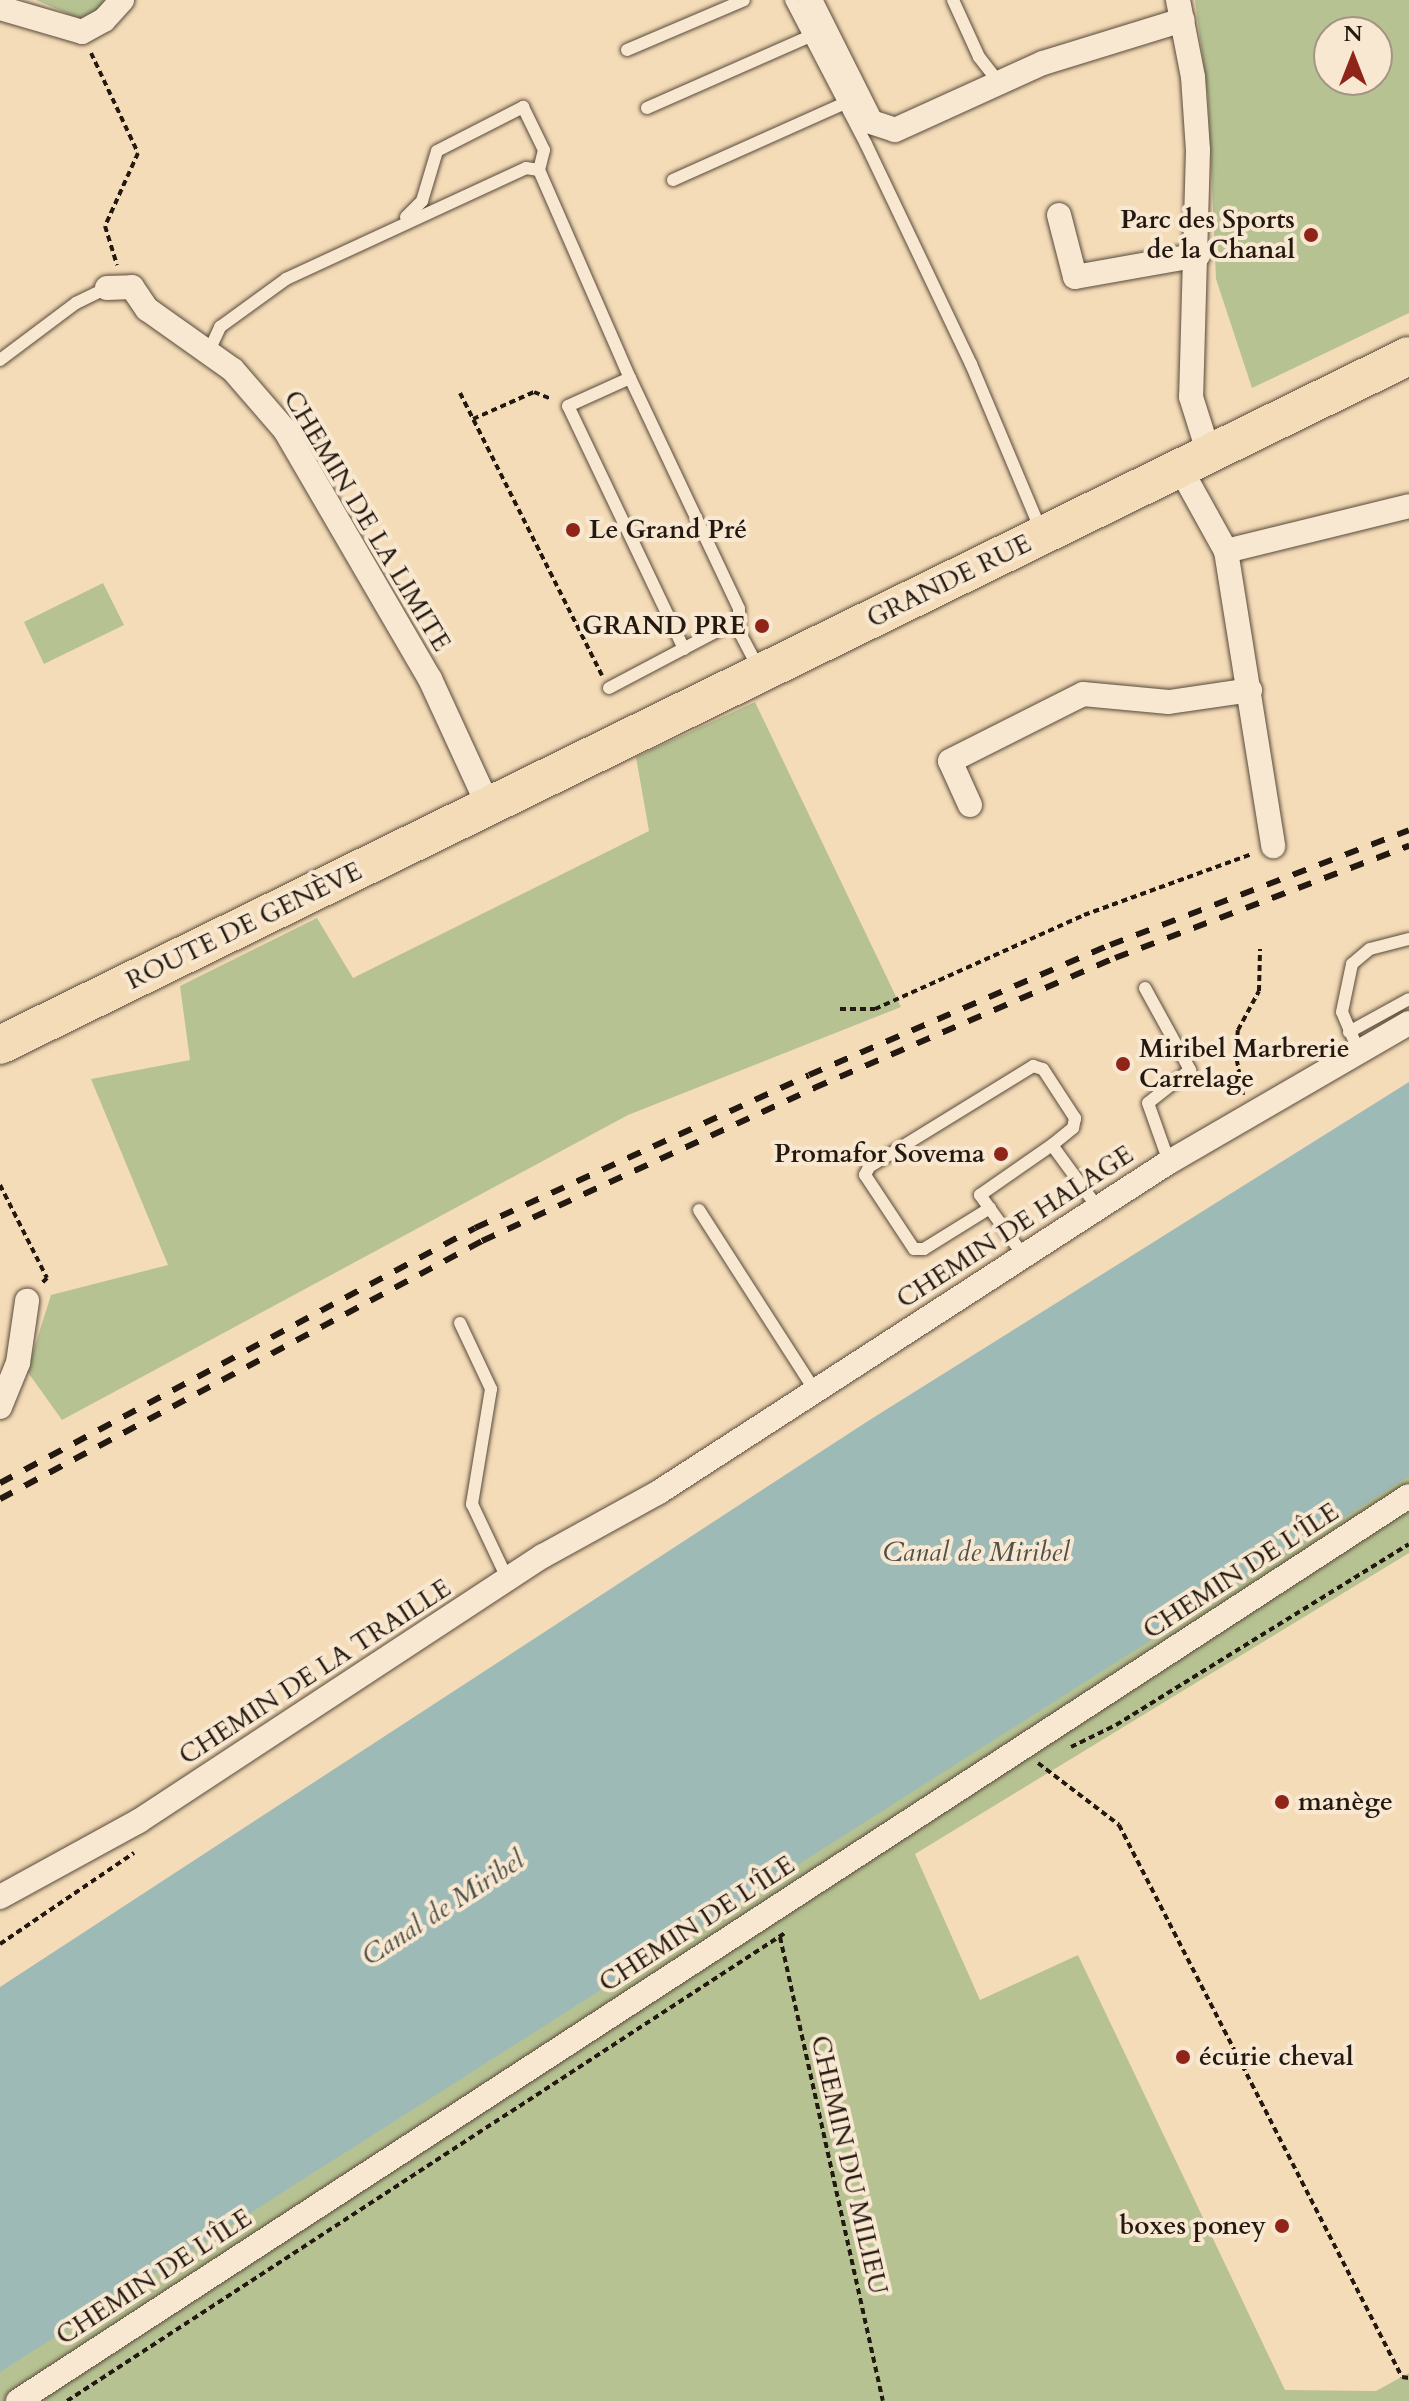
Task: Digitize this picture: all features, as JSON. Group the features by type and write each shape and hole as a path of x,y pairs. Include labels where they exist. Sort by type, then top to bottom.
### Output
{"main road":[{"name":"GRANDE RUE","path":"489,807 1409,356"},
{"name":"ROUTE DE GENÈVE","path":"0,1045 489,807"}],"street":[{"path":"0,8 82,32 104,20 122,0"},
{"path":"810,0 871,122 895,130 1043,63 1180,10 1198,150 1198,255 1191,397 1195,461 1226,551 1273,846"},
{"path":"1059,215 1075,277 1198,255"},
{"name":"CHEMIN DE LA LIMITE","path":"119,288 208,353 259,396 285,430 430,679 489,807"},
{"path":"1226,551 1409,506"},
{"path":"970,805 950,761 1083,694 1169,702 1250,690"},
{"name":"CHEMIN DE HALAGE","path":"659,1492 1023,1255 1252,1111 1354,1042 1409,1023"},
{"path":"0,1407 18,1363 27,1301"},
{"name":"CHEMIN DE LA TRAILLE","path":"0,1897 139,1821 508,1580 659,1492"},
{"name":"CHEMIN DE L'ÎLE","path":"18,2401 1409,1496"}],"lane":[{"path":"627,50 744,0"},
{"path":"791,0 845,103 971,364 1043,535"},
{"path":"953,0 979,57 999,83"},
{"path":"647,108 810,36"},
{"path":"673,180 845,103"},
{"path":"401,222 422,201 437,151 523,107 544,150 539,170 630,378 739,609 738,620 761,673"},
{"path":"208,353 220,327 254,299 401,222 515,171 539,170"},
{"path":"0,360 76,303 119,288"},
{"path":"630,378 568,406 684,649"},
{"path":"609,688 738,620"},
{"path":"1409,939 1370,949 1352,964 1342,1012 1354,1042 1409,999"},
{"path":"1145,988 1190,1070 1148,1103 1169,1162"},
{"path":"990,1208 924,1249 914,1249 865,1175 869,1167 1033,1066 1043,1069 1075,1118 1073,1128 980,1195 990,1208 1023,1255"},
{"path":"1052,1145 1098,1208"},
{"path":"699,1210 815,1391"},
{"path":"460,1323 491,1389 472,1504 508,1580"}],"path":[{"path":"82,32 138,153 105,226 116,263 119,288"},
{"path":"473,419 534,392 568,406"},
{"path":"460,393 609,688"},
{"path":"840,1009 875,1009 1084,915 1273,846"},
{"path":"1252,1111 1239,1082 1236,1056 1238,1030 1259,991 1260,949"},
{"path":"0,1185 47,1278 27,1301"},
{"path":"1063,1752 1116,1725 1409,1544"},
{"path":"1051,1759 1039,1766 1119,1825 1402,2377 1409,2378"},
{"name":"CHEMIN DU MILIEU","path":"780,1937 883,2401"}],"green space":[{"path":"36,0 105,0 89,23"},
{"name":"Parc des Sports de la Chanal","path":"1195,0 1409,0 1409,313 1252,388 1216,279 1208,97"},
{"path":"103,583 124,625 44,664 24,622"},
{"path":"755,702 901,1007 628,1115 62,1420 27,1371 51,1295 168,1265 91,1079 190,1060 180,986 317,918 353,978 649,831 636,757"},
{"path":"1409,1468 1409,1553 915,1854 980,2000 1078,1955 1285,2390 1376,2391 1409,2373 1409,2401 0,2401 0,2361"}],"water":[{"name":"Canal de Miribel","path":"1409,1082 1409,1476 0,2372 0,1987 868,1421"}],"railway":[{"path":"0,1483 475,1228 809,1075 1110,945 1409,830"},
{"path":"0,1499 482,1241 814,1088 1115,958 1409,846"}],"place":[{"name":"Parc des Sports de la Chanal","path":"1311,235"},
{"name":"Le Grand Pré","path":"573,530"},
{"name":"GRAND PRE","path":"762,626"},
{"name":"Miribel Marbrerie Carrelage","path":"1123,1064"},
{"name":"Promafor Sovema","path":"1001,1154"},
{"name":"manège","path":"1282,1802"},
{"name":"écurie cheval","path":"1183,2057"},
{"name":"boxes poney","path":"1282,2226"}]}
